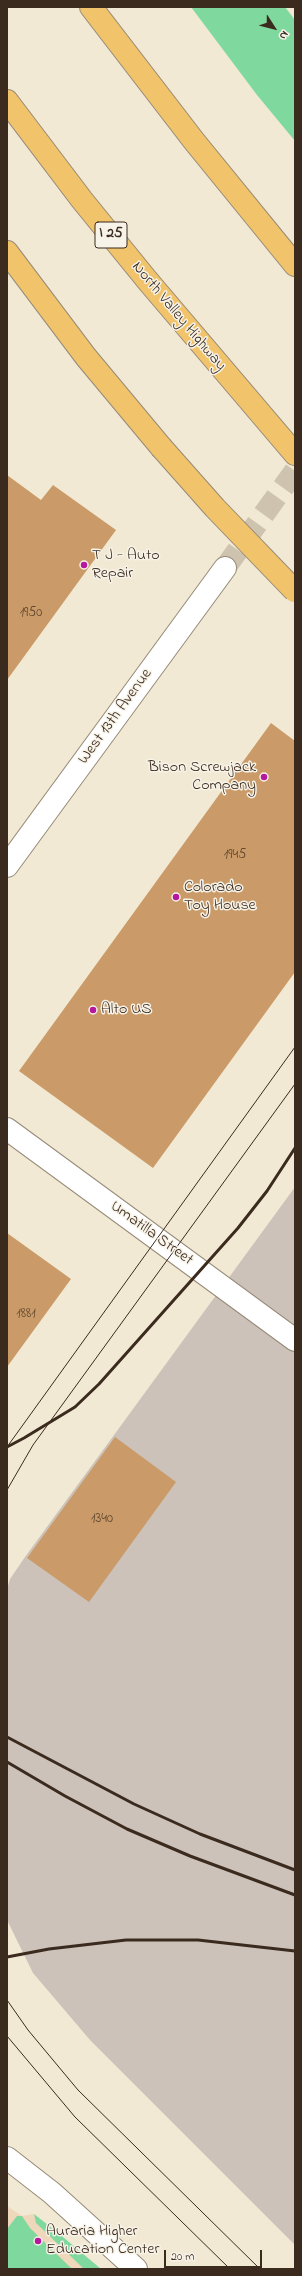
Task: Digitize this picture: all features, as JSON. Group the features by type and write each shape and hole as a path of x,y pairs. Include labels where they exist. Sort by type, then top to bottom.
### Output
{"highway":[{"path":"91,7 194,141 294,264"},
{"name":"North Valley Highway","path":"7,101 82,200 218,366 295,454"},
{"path":"7,252 86,357 161,447 215,508 295,592"}],"street":[{"name":"West 13th Avenue","path":"7,866 225,568"},
{"name":"Umatilla Street","path":"7,1129 295,1340"},
{"path":"7,2158 58,2198 136,2269"}],"shaded area":[{"path":"295,1187 295,2245 90,2040 33,1973 7,1920 7,1589 10,1579 25,1557"},
{"name":"Auraria Higher Education Center","path":"7,2206 22,2216 34,2214 101,2269 7,2269"}],"green space":[{"path":"191,7 285,7 295,20 295,141 257,95"},
{"path":"34,2214 101,2269 84,2269 36,2223"},
{"path":"17,2216 22,2216 30,2228 72,2269 7,2269 7,2229"}],"building":[{"path":"7,475 41,500 53,485 116,530 7,680"},
{"path":"271,723 295,741 295,972 153,1168 19,1071"},
{"path":"7,1233 71,1279 7,1367"},
{"path":"115,1437 176,1482 89,1602 27,1558"}],"tunnel":[{"path":"225,568 295,471"}],"tram line":[{"path":"7,1447 295,1047"},
{"path":"7,1490 33,1445 295,1084"},
{"path":"7,2000 28,2030 78,2090 260,2269"},
{"path":"7,2036 75,2117 230,2269"}],"railway":[{"path":"7,1447 75,1407 99,1384 238,1228 267,1191 295,1148"},
{"path":"7,1737 134,1804 200,1834 295,1870"},
{"path":"7,1762 65,1796 127,1829 190,1856 295,1895"},
{"path":"7,1957 49,1949 126,1940 198,1940 295,1951"}],"place":[{"name":"T J - Auto Repair","path":"84,565"},
{"name":"Bison Screwjack Company","path":"264,777"},
{"name":"Colorado Toy House","path":"176,897"},
{"name":"Alto US","path":"93,1010"},
{"name":"Auraria Higher Education Center","path":"38,2241"}]}
